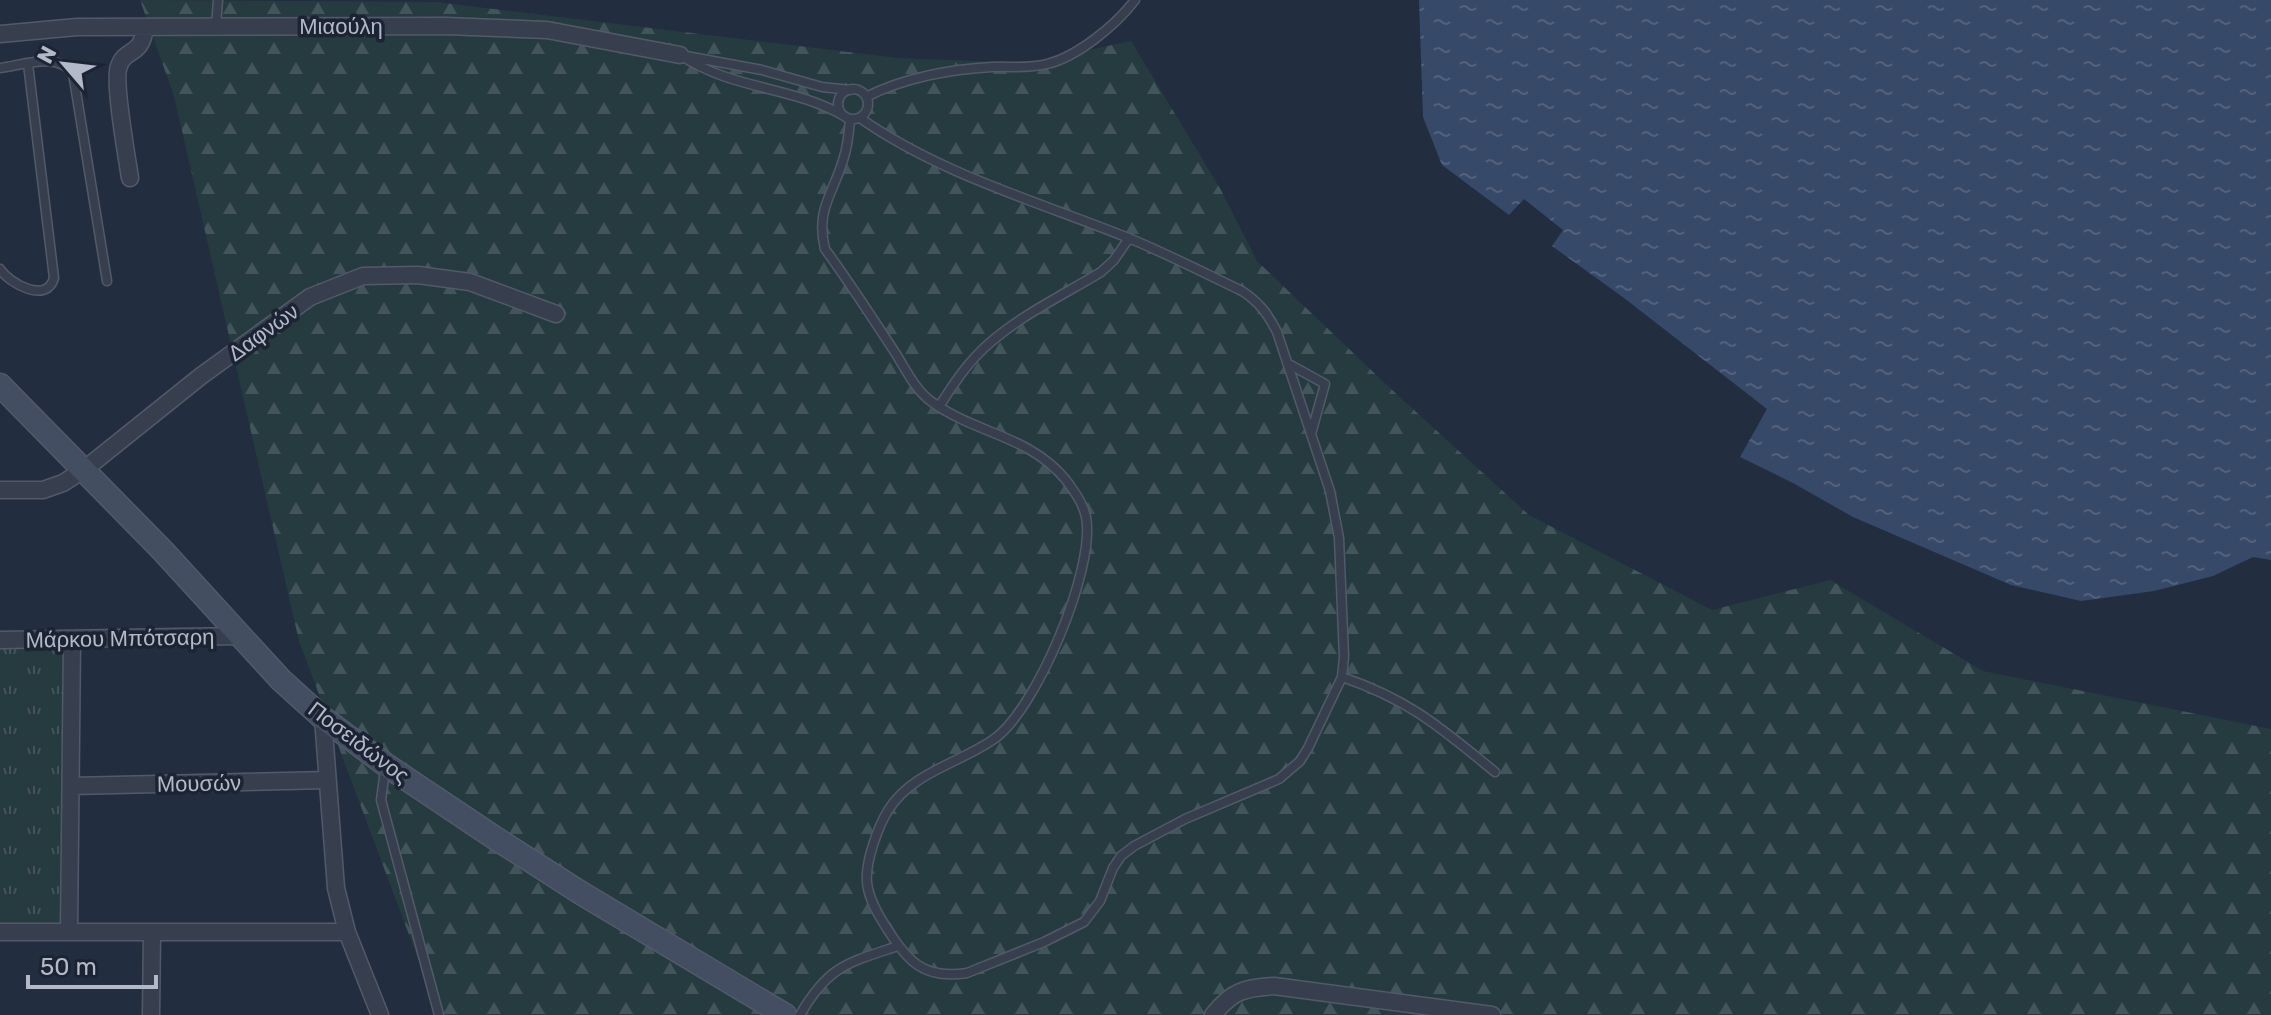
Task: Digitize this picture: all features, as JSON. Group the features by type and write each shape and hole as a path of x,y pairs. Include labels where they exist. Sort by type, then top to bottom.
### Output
{"street":[{"name":"Μιαούλη","path":"0,34 77,27 446,26 547,30 680,55"},
{"path":"130,178 117,75 123,58 140,47 145,27"},
{"name":"Δαφνών","path":"0,490 43,490 63,483 85,469 201,376 310,297 363,276 418,275 470,282 556,314"},
{"name":"Ποσειδώνος","path":"0,385 85,469 240,636 323,718 386,765 581,893 785,1015"},
{"name":"Μάρκου Μπότσαρη","path":"0,640 240,636"},
{"path":"69,932 72,640"},
{"path":"323,718 336,888 347,932 380,1015"},
{"name":"Μουσών","path":"71,786 327,780"},
{"path":"0,932 347,932"},
{"path":"151,1015 152,932"},
{"path":"1213,1015 1232,994 1251,987 1274,986 1492,1015"}],"lane":[{"path":"216,26 218,0"},
{"path":"866,97 912,80 990,67 1033,68 1065,59 1084,47 1135,0"},
{"path":"680,55 762,70 822,87 859,90 866,97 867,111 852,118"},
{"path":"680,55 727,79 817,102 852,118 964,175 1129,238 1256,300 1272,322 1330,491 1339,538 1344,657 1342,677 1308,748 1291,771 1134,846 1121,856 1113,868 1094,911 1071,930 967,973 950,976 919,967 898,946 871,900 867,862 888,810 902,793 923,777 992,741 1008,729 1021,712 1072,608 1088,536 1086,514 1076,493 1057,470 1036,452 939,407 920,391 825,249 821,232 823,212 844,158 852,118"},
{"path":"0,68 58,61 67,65 73,73 107,281"},
{"path":"0,269 10,279 33,290 47,290 54,278 28,64"},
{"path":"850,90 842,95 838,104 852,118"},
{"path":"939,407 959,376 1000,334 1101,272 1114,260 1129,238"},
{"path":"1287,363 1325,384 1311,435"},
{"path":"1342,677 1376,689 1422,713 1495,772"},
{"path":"386,765 381,800 439,1015"},
{"path":"800,1015 833,971 898,946"}],"green space":[{"path":"140,0 436,2 898,58 1027,63 1131,41 1221,190 1257,261 1529,515 1712,610 1830,580 1983,671 2271,729 2271,1015 439,1015 299,641 174,96"},
{"path":"0,640 66,640 69,926 0,926"}],"water":[{"path":"1419,0 2271,0 2271,560 2253,557 2213,576 2154,591 2081,601 2011,585 1853,517 1740,457 1767,409 1552,246 1563,230 1524,199 1509,215 1442,165 1423,117"}]}
